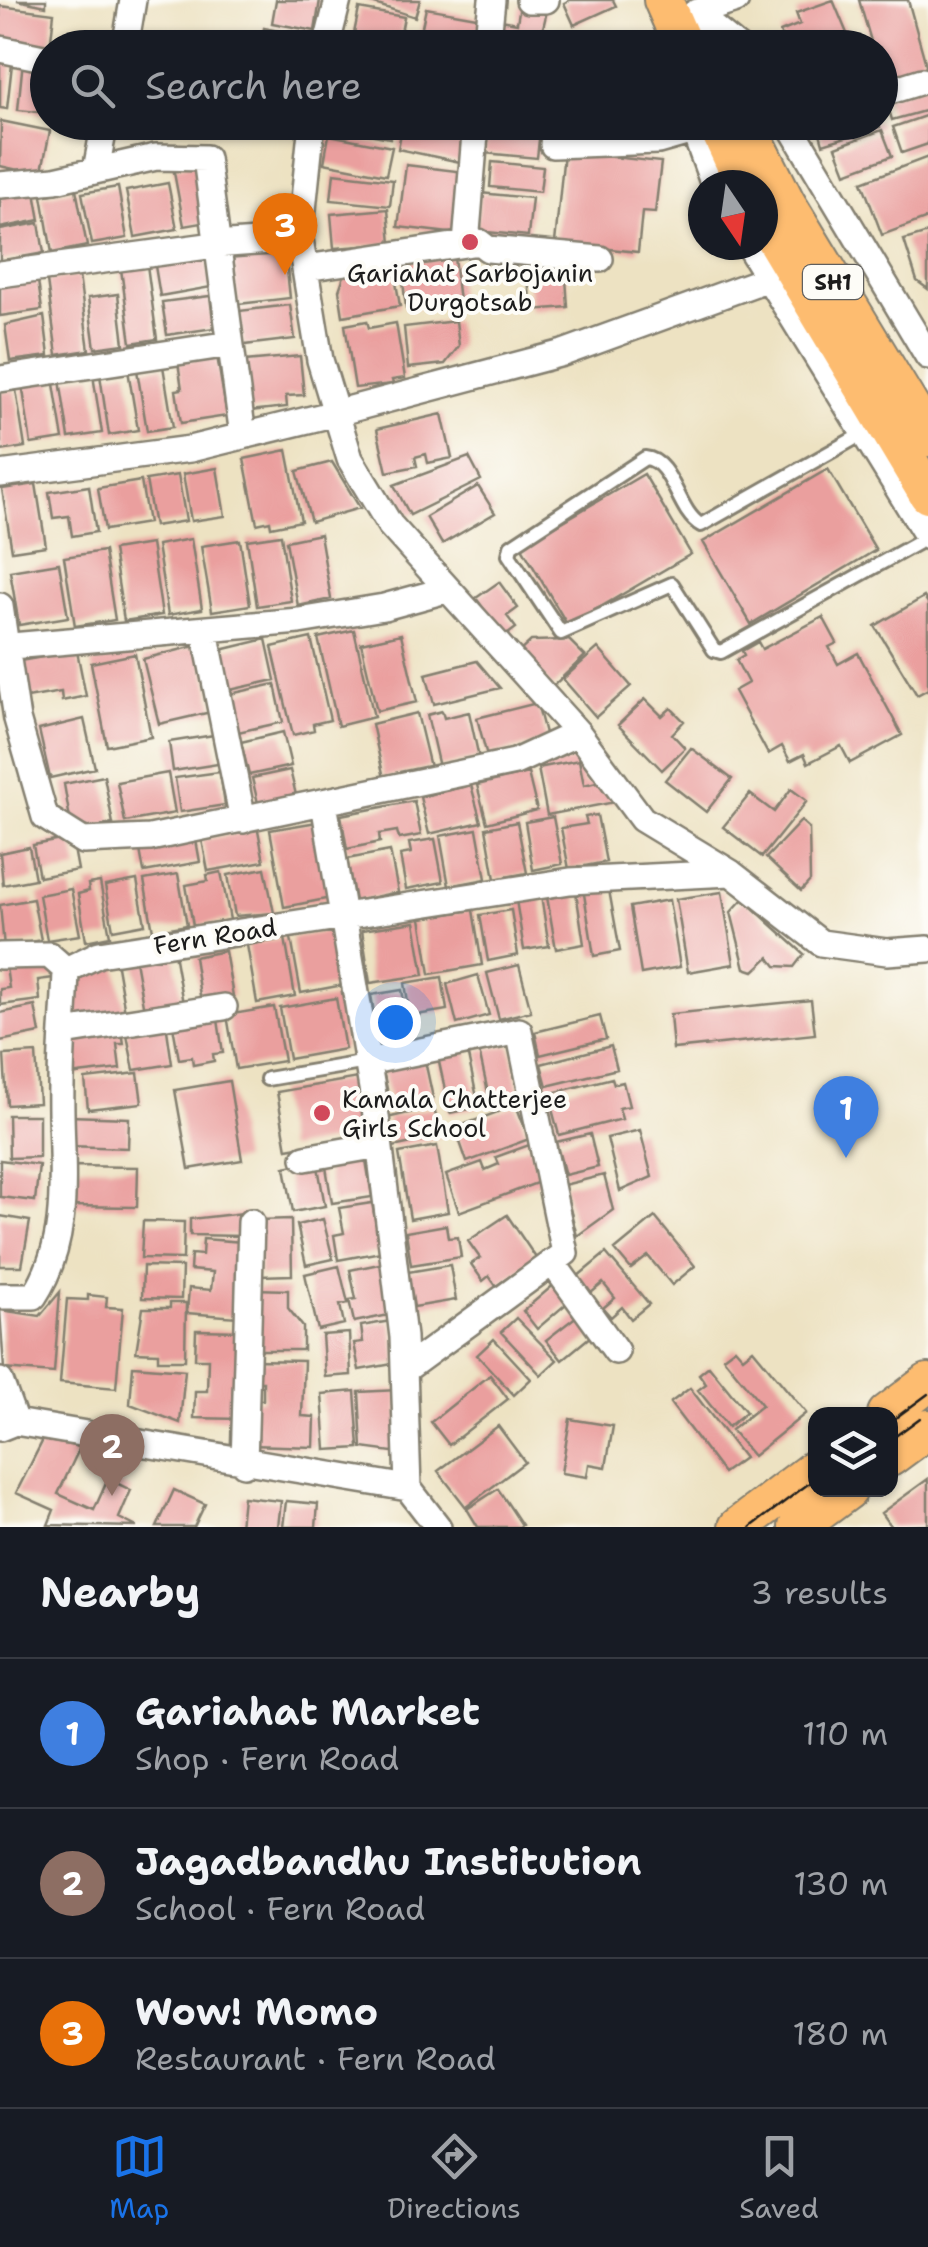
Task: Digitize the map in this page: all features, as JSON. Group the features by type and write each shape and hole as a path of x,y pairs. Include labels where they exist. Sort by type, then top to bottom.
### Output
{"main road":[{"path":"720,140 737,170"},
{"name":"SH1","path":"726,140 786,202 928,437"},
{"name":"SH1","path":"778,244 928,494"},
{"path":"896,1407 928,1383"},
{"path":"898,1451 928,1429"},
{"path":"738,1527 808,1474"},
{"path":"798,1527 839,1497"}],"street":[{"path":"128,30 132,0"},
{"path":"330,30 338,0"},
{"path":"488,30 492,0"},
{"path":"529,0 546,0"},
{"path":"680,22 736,0"},
{"path":"0,49 30,55"},
{"path":"898,88 922,81"},
{"path":"96,170 102,140"},
{"path":"310,140 300,239 320,360 350,459 390,525 578,733 642,819 731,873 820,944 887,952 928,949"},
{"path":"466,244 475,140"},
{"path":"554,140 553,144 661,140"},
{"path":"712,140 714,170"},
{"path":"800,140 920,326 928,356"},
{"path":"0,186 156,157 206,158 211,171 214,245 243,436"},
{"path":"0,274 214,245 300,239"},
{"path":"306,268 479,242 488,250 600,258"},
{"path":"758,260 928,537"},
{"path":"0,474 190,449 336,413 563,353 769,278"},
{"path":"0,379 230,344"},
{"path":"4,646 206,631 384,607 446,590"},
{"path":"0,606 16,718 45,817 83,841 150,838 515,762 578,733"},
{"path":"206,631 243,820"},
{"path":"324,803 380,1144 406,1369 408,1488 438,1527"},
{"name":"Fern Road","path":"66,970 99,954 570,880 731,873"},
{"path":"0,956 49,955 66,970 62,1183 54,1262 34,1296 0,1296"},
{"path":"64,1032 224,1007"},
{"path":"367,1062 519,1031 565,1253 406,1369"},
{"path":"304,1158 380,1144"},
{"path":"244,1464 251,1222"},
{"path":"552,1262 616,1351"},
{"path":"0,1381 8,1425 408,1488"}],"lane":[{"path":"864,433 700,525 686,515 660,464 645,458 511,546 509,555 561,634 672,584 714,650 721,652 928,537"},
{"path":"267,1079 367,1062"}],"building":[{"path":"17,0 46,0 46,6"},
{"path":"276,0 320,0 315,30 272,23"},
{"path":"362,0 420,0 415,17"},
{"path":"613,0 616,6 574,25 564,3"},
{"path":"833,0 846,30 785,30 800,24 796,13"},
{"path":"859,0 908,0 928,72 898,77 898,30 868,30"},
{"path":"520,5 547,11 543,28 552,30 499,30 501,20 517,23"},
{"path":"0,6 54,13 52,30 30,30 30,46 0,44"},
{"path":"426,8 482,18 480,30 421,30"},
{"path":"359,9 404,17 401,30 355,30"},
{"path":"0,54 13,55 7,109 0,108"},
{"path":"23,60 30,61 30,111 18,110"},
{"path":"928,83 928,110 898,118 898,92"},
{"path":"928,115 928,144 902,153 898,125"},
{"path":"1,121 30,127 30,140 48,140 41,175 0,166"},
{"path":"328,140 392,147 386,175 324,163"},
{"path":"400,140 465,140 460,162 398,149"},
{"path":"486,140 539,140 537,158 485,153"},
{"path":"855,140 886,140 892,156 846,173 836,147"},
{"path":"564,152 661,162 655,213 642,212 638,252 555,243"},
{"path":"928,157 928,218 882,235 862,182"},
{"path":"492,162 543,167 540,192 490,187"},
{"path":"196,163 207,222 184,226 173,167"},
{"path":"406,165 465,172 458,234 398,227"},
{"path":"334,173 393,180 390,206 331,200"},
{"path":"168,183 177,229 135,237 126,191"},
{"path":"34,187 40,220 0,228 0,194"},
{"path":"118,187 127,238 92,244 82,193"},
{"path":"76,189 87,246 52,253 42,196"},
{"path":"480,193 532,198 528,236 476,231"},
{"path":"388,209 391,244 334,248 331,214"},
{"path":"39,223 44,253 0,261 0,230"},
{"path":"928,233 928,289 917,281 904,240"},
{"path":"285,251 290,298 238,304 233,257"},
{"path":"205,252 211,287 160,296 154,260"},
{"path":"454,257 459,302 406,308 401,263"},
{"path":"565,264 568,307 531,310 527,266"},
{"path":"147,265 157,339 131,343 121,269"},
{"path":"393,265 400,306 343,316 339,290 345,273"},
{"path":"79,276 89,350 57,355 47,281"},
{"path":"38,281 42,310 0,316 0,286"},
{"path":"118,294 124,344 95,348 88,298"},
{"path":"210,296 214,328 167,335 162,302"},
{"path":"290,305 295,339 244,345 239,311"},
{"path":"44,316 49,356 10,361 5,325"},
{"path":"367,321 369,328 396,323 405,378 392,380 393,384 355,388 345,325"},
{"path":"456,321 459,346 445,364 408,368 404,327"},
{"path":"217,356 227,416 181,423 176,390 182,389 178,362"},
{"path":"300,356 304,395 286,396 287,407 249,411 245,361"},
{"path":"163,366 173,427 147,431 137,370"},
{"path":"128,370 138,430 109,435 100,375"},
{"path":"93,375 102,433 69,438 60,380"},
{"path":"53,378 63,439 31,444 22,383"},
{"path":"16,390 25,447 1,451 0,392"},
{"path":"442,414 452,458 428,463 426,454 415,457 417,466 387,472 377,429"},
{"path":"287,450 301,521 271,527 270,521 257,524 244,459"},
{"path":"469,457 481,480 410,515 394,485"},
{"path":"332,462 360,508 311,522 297,471"},
{"path":"217,468 225,516 191,521 183,474"},
{"path":"828,469 876,550 751,624 703,542"},
{"path":"644,474 691,554 568,626 521,546"},
{"path":"178,475 186,521 154,526 146,480"},
{"path":"141,481 148,523 105,530 98,488"},
{"path":"36,484 46,546 12,551 2,489"},
{"path":"89,486 96,532 72,536 69,516 53,518 49,492"},
{"path":"478,486 495,513 442,544 426,517"},
{"path":"320,534 331,599 298,606 286,541"},
{"path":"281,535 291,601 257,606 247,540"},
{"path":"191,539 202,609 168,615 157,545"},
{"path":"240,540 250,605 212,611 201,546"},
{"path":"151,544 162,615 124,621 113,550"},
{"path":"104,551 115,620 75,626 64,557"},
{"path":"59,563 68,617 19,625 10,571"},
{"path":"499,582 518,608 507,616 516,628 504,637 476,598"},
{"path":"924,597 928,603 928,689 917,695 875,626"},
{"path":"823,617 837,643 829,647 838,664 858,653 902,735 850,763 841,746 808,763 804,754 790,761 782,746 768,754 734,691 748,683 736,660 744,655 742,651 758,642 762,649"},
{"path":"354,630 374,717 338,726 318,638"},
{"path":"401,634 417,702 377,711 361,643"},
{"path":"311,638 330,720 313,724 314,730 293,735 272,647"},
{"path":"266,639 275,680 230,690 221,650"},
{"path":"569,640 585,656 552,687 519,652 531,641"},
{"path":"199,645 215,711 159,724 143,659"},
{"path":"598,648 631,686 596,717 563,679"},
{"path":"77,651 86,696 62,701 61,692 27,698 20,661"},
{"path":"135,654 151,737 107,746 91,663"},
{"path":"477,661 500,688 434,704 426,674"},
{"path":"275,684 283,722 238,732 230,694"},
{"path":"645,699 662,716 671,708 684,721 672,734 685,748 662,770 618,725"},
{"path":"537,703 547,741 487,756 477,718"},
{"path":"442,711 444,718 469,712 479,758 439,767 427,715"},
{"path":"417,713 430,767 384,778 372,724"},
{"path":"84,719 95,768 50,778 39,730"},
{"path":"283,732 291,766 249,775 241,742"},
{"path":"214,735 218,764 173,771 169,742"},
{"path":"691,748 732,779 706,812 665,780"},
{"path":"579,760 584,785 597,782 615,802 547,815 538,768"},
{"path":"290,770 296,795 258,803 252,778"},
{"path":"220,772 225,805 180,812 175,778"},
{"path":"168,773 175,813 125,822 117,782"},
{"path":"528,773 537,810 487,823 477,785"},
{"path":"104,776 113,824 72,831 64,784"},
{"path":"471,785 481,822 429,834 420,797"},
{"path":"791,789 807,801 762,857 723,827 750,794 774,812"},
{"path":"414,801 421,835 399,839 397,831 379,834 380,842 347,849 341,815"},
{"path":"597,815 606,862 569,869 561,828 587,824 585,817"},
{"path":"553,817 562,864 533,870 525,822"},
{"path":"801,821 809,828 810,881 801,891 766,858"},
{"path":"317,822 331,898 284,907 270,830"},
{"path":"517,822 527,873 495,879 486,828"},
{"path":"477,829 486,879 449,886 440,836"},
{"path":"258,830 264,861 208,871 202,840"},
{"path":"72,838 78,870 39,877 33,845"},
{"path":"435,839 443,882 406,889 400,855 411,853 409,843"},
{"path":"196,840 200,862 144,872 140,850"},
{"path":"29,847 35,879 3,885 0,853"},
{"path":"390,851 398,892 355,901 347,859"},
{"path":"265,868 274,913 235,916 228,875"},
{"path":"221,872 230,920 193,926 186,885 208,881 207,875"},
{"path":"178,874 187,925 153,931 144,880"},
{"path":"137,880 145,924 113,930 105,886"},
{"path":"100,882 110,936 86,941 78,894 89,891 88,884"},
{"path":"71,889 80,935 47,940 39,895"},
{"path":"609,890 620,951 594,956 584,894"},
{"path":"576,892 584,944 556,949 547,897"},
{"path":"722,892 734,964 688,972 676,899"},
{"path":"541,896 549,946 524,950 516,900"},
{"path":"33,899 41,940 4,947 0,905"},
{"path":"743,899 804,954 794,967 776,966 769,957 754,971 745,968 731,912"},
{"path":"669,900 680,967 641,974 630,907"},
{"path":"473,910 482,965 430,974 421,918"},
{"path":"511,910 518,955 488,961 480,915"},
{"path":"415,922 424,975 370,983 362,930"},
{"path":"333,930 343,985 301,993 291,938"},
{"path":"285,938 295,996 257,1003 247,945"},
{"path":"225,951 233,996 201,1002 194,957"},
{"path":"174,953 184,1009 145,1016 135,960"},
{"path":"116,960 125,1012 72,1022 76,983 97,963"},
{"path":"519,965 531,1011 499,1019 487,973"},
{"path":"6,967 59,967 53,978 38,980 40,1000 0,1005 0,989 9,988"},
{"path":"478,975 489,1015 457,1024 447,984"},
{"path":"442,977 447,1010 410,1016 405,983"},
{"path":"402,990 411,1041 380,1047 371,995"},
{"path":"336,998 345,1049 289,1059 280,1008"},
{"path":"811,1000 815,1034 673,1049 670,1014"},
{"path":"35,1006 40,1033 0,1041 0,1013"},
{"path":"274,1007 284,1061 236,1069 227,1015"},
{"path":"217,1013 223,1053 213,1054 214,1061 193,1065 192,1057 179,1059 172,1021"},
{"path":"600,1016 606,1039 540,1055 535,1032"},
{"path":"166,1023 172,1064 134,1070 126,1030"},
{"path":"122,1031 124,1044 117,1044 120,1069 69,1075 76,1036"},
{"path":"510,1045 521,1096 490,1102 479,1051"},
{"path":"611,1046 617,1069 547,1086 541,1064"},
{"path":"467,1051 479,1107 450,1113 438,1057"},
{"path":"36,1053 39,1103 7,1105 4,1055"},
{"path":"424,1056 433,1098 391,1107 382,1066"},
{"path":"138,1073 142,1103 88,1109 85,1079"},
{"name":"Kamala Chatterjee Girls School","path":"358,1078 367,1135 287,1149 277,1092"},
{"path":"612,1078 614,1084 623,1082 629,1106 619,1108 622,1119 559,1135 548,1094"},
{"path":"229,1081 242,1160 189,1169 175,1090"},
{"path":"516,1105 529,1139 467,1162 455,1128"},
{"path":"434,1107 440,1137 393,1147 387,1118"},
{"path":"8,1115 39,1115 39,1157 9,1158"},
{"path":"68,1116 129,1118 128,1148 67,1146"},
{"path":"640,1130 652,1177 620,1191 607,1138"},
{"path":"590,1134 598,1167 565,1175 556,1142"},
{"path":"529,1145 542,1181 459,1212 446,1175 482,1162 485,1170 499,1164 496,1157"},
{"path":"437,1146 448,1212 410,1219 399,1153"},
{"path":"365,1154 372,1197 332,1203 325,1161"},
{"path":"0,1160 39,1165 35,1201 0,1197"},
{"path":"317,1161 325,1206 293,1212 285,1167"},
{"path":"68,1166 138,1167 137,1207 67,1206"},
{"path":"604,1175 613,1210 577,1236 564,1185"},
{"path":"372,1203 381,1252 338,1260 334,1235 344,1233 339,1208"},
{"path":"244,1213 243,1236 190,1235 190,1219"},
{"path":"507,1215 536,1258 496,1286 489,1276 483,1281 471,1264 480,1258 468,1241"},
{"path":"0,1216 30,1221 22,1266 0,1266"},
{"path":"655,1217 695,1266 672,1285 648,1256 631,1269 615,1250"},
{"path":"291,1219 292,1275 259,1276 258,1220"},
{"path":"323,1219 333,1259 306,1265 297,1225"},
{"path":"143,1221 184,1222 183,1259 141,1258"},
{"path":"446,1225 448,1238 458,1237 461,1257 411,1265 406,1232"},
{"path":"203,1239 243,1242 237,1317 187,1313 189,1288 211,1290 213,1272 190,1270 191,1254 202,1255"},
{"path":"606,1253 649,1304 631,1319 622,1307 611,1317 603,1308 615,1298 603,1283 591,1293 577,1277"},
{"path":"384,1263 394,1314 354,1322 349,1300 356,1299 350,1270"},
{"path":"450,1265 456,1300 414,1307 408,1272"},
{"path":"143,1266 182,1267 181,1299 142,1298"},
{"path":"339,1266 348,1303 340,1305 344,1324 318,1330 305,1274"},
{"path":"557,1282 572,1299 537,1329 523,1311"},
{"path":"254,1289 288,1290 288,1308 303,1327 303,1350 253,1350"},
{"path":"60,1292 54,1373 4,1369 0,1310 40,1316"},
{"path":"88,1295 107,1297 106,1307 123,1308 116,1388 60,1383 67,1299 88,1300"},
{"path":"170,1303 186,1303 185,1360 158,1360 158,1353 136,1352 143,1308 170,1308"},
{"path":"582,1312 597,1331 562,1360 546,1340"},
{"path":"516,1318 557,1360 541,1375 501,1332"},
{"path":"391,1321 398,1363 359,1370 354,1343 363,1342 361,1326"},
{"path":"196,1330 242,1331 240,1419 194,1418 195,1391 207,1391 208,1359 195,1359"},
{"path":"349,1333 351,1375 325,1377 322,1335"},
{"path":"494,1339 531,1379 514,1395 477,1355"},
{"path":"735,1348 743,1357 753,1349 806,1413 753,1456 731,1430 762,1405 723,1357"},
{"path":"253,1360 304,1361 302,1416 315,1417 314,1447 250,1445 252,1400 263,1400 263,1382 252,1382"},
{"path":"133,1366 185,1370 180,1423 130,1404"},
{"path":"709,1366 746,1412 728,1427 698,1390 706,1384 699,1374"},
{"path":"490,1375 508,1399 449,1445 431,1422"},
{"path":"690,1388 744,1458 723,1473 670,1403"},
{"path":"398,1390 401,1444 392,1452 362,1448 359,1392"},
{"path":"355,1391 359,1448 326,1450 322,1394"},
{"path":"570,1419 613,1426 606,1467 589,1464 587,1477 561,1473"},
{"path":"498,1426 525,1462 466,1507 438,1471"},
{"path":"43,1440 80,1447 58,1494 94,1510 108,1479 131,1490 119,1518 137,1527 48,1525 54,1510 16,1493"},
{"path":"928,1479 928,1525 891,1527 881,1513"},
{"path":"498,1489 522,1525 519,1527 478,1527 467,1509"},
{"path":"174,1490 205,1504 194,1527 157,1527"},
{"path":"243,1497 281,1501 278,1527 240,1527"},
{"path":"286,1501 318,1504 316,1527 283,1527"}],"tram line":[{"path":"898,1416 928,1394"},
{"path":"898,1434 920,1418"},
{"path":"751,1527 808,1484"}],"place":[{"name":"Gariahat Sarbojanin Durgotsab","path":"470,242"},
{"name":"Wow! Momo","path":"285,275"},
{"name":"Kamala Chatterjee Girls School","path":"322,1113"},
{"name":"Gariahat Market","path":"846,1158"},
{"name":"Jagadbandhu Institution","path":"112,1496"}]}
